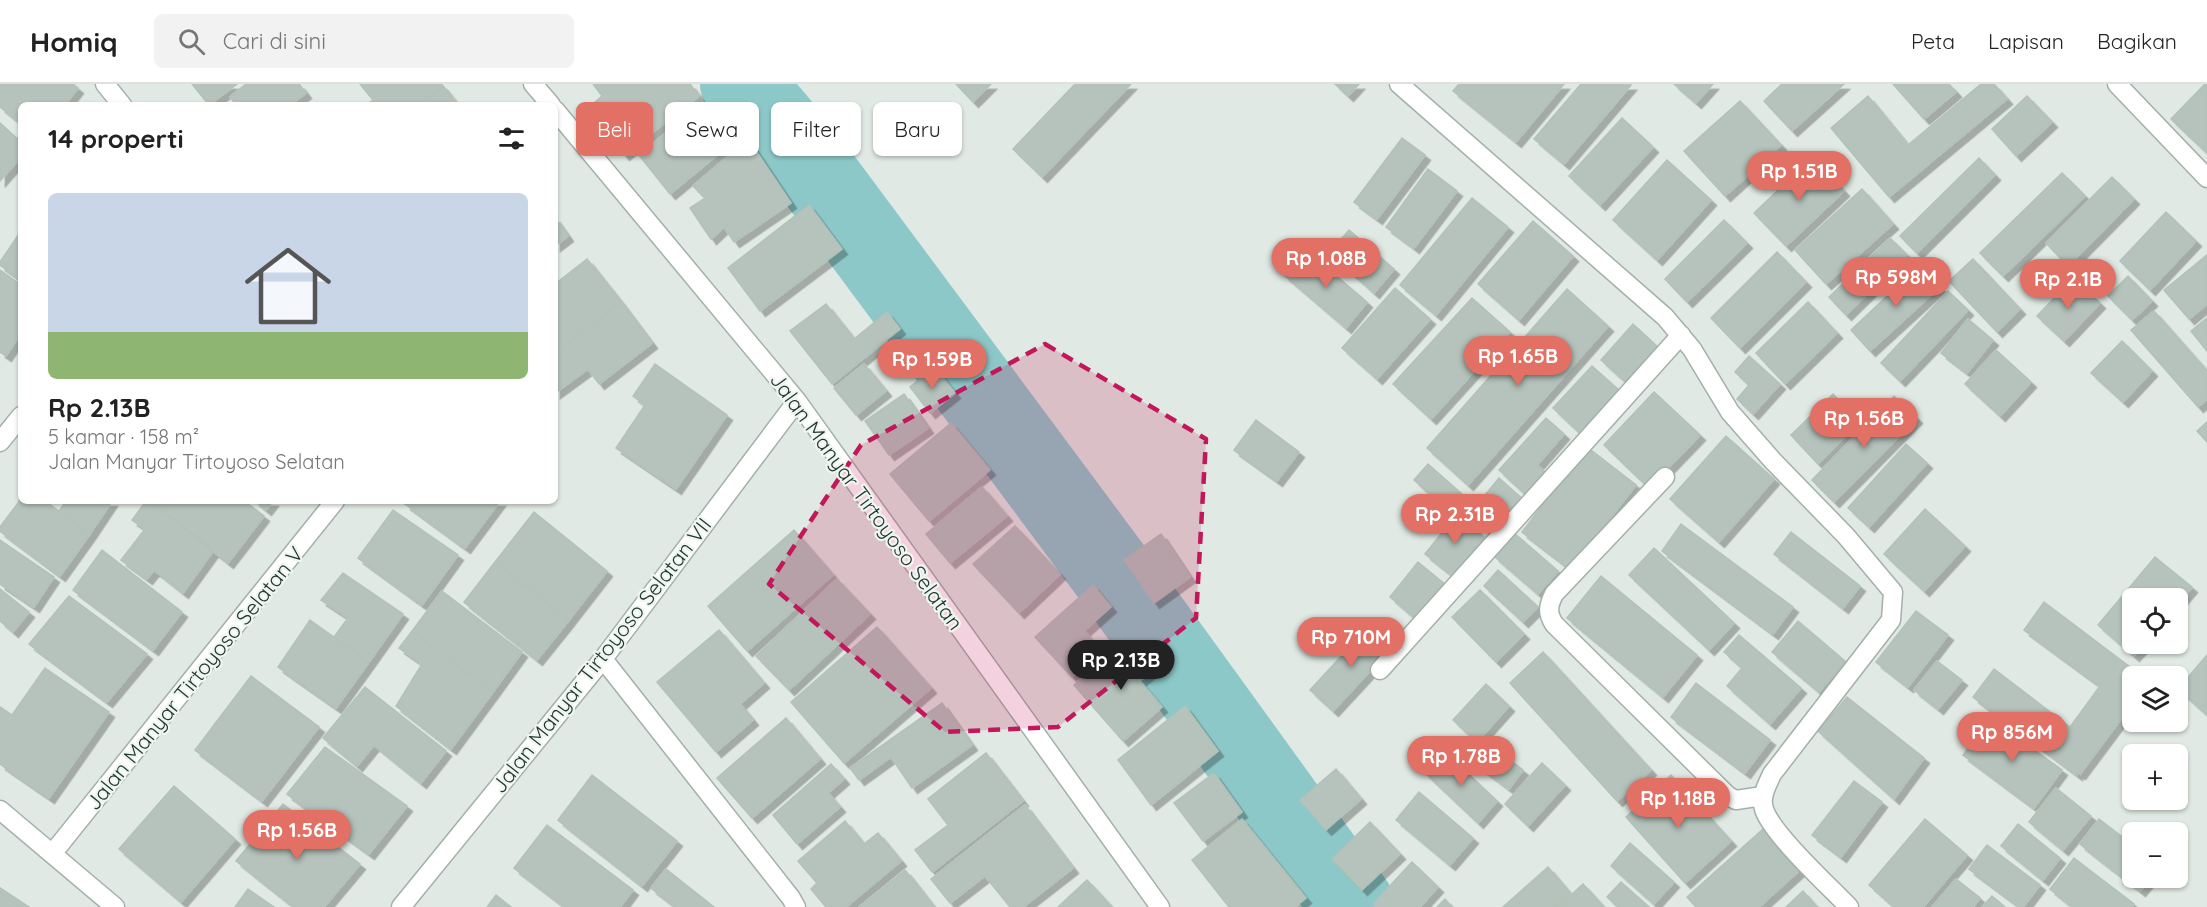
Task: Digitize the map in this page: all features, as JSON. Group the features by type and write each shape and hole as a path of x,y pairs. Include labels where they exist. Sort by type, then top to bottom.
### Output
{"street":[{"path":"105,84 120,102"},
{"path":"533,84 548,102"},
{"path":"2117,84 2207,178"},
{"path":"1409,87 1665,316 1692,349 1730,412 1773,461 1846,536 1893,592 1891,620 1772,774 1763,796 1764,809 1772,826 1849,907"},
{"name":"Jalan Manyar Tirtoyoso Selatan","path":"558,114 797,401 1160,907"},
{"path":"1380,670 1681,335"},
{"name":"Jalan Manyar Tirtoyoso Selatan VII","path":"400,907 603,658 797,401"},
{"path":"0,442 18,420"},
{"path":"1665,477 1554,594 1549,605 1549,616 1554,624 1728,796 1736,800 1763,796"},
{"name":"Jalan Manyar Tirtoyoso Selatan V","path":"52,854 333,504"},
{"path":"603,658 791,904"},
{"path":"0,810 115,907"}],"highlighted area":[{"path":"1045,344 1206,439 1196,618 1058,727 945,732 769,584 861,445"}],"building":[{"path":"0,84 73,84 78,88 67,102 18,102 18,122 0,107"},
{"path":"192,84 237,84 213,102 207,102"},
{"path":"246,84 299,84 306,93 294,102 234,102 230,97"},
{"path":"360,84 441,84 443,86 423,102 370,102 373,100"},
{"path":"593,84 690,84 699,96 691,102 665,102 665,123 653,132 653,102 595,102 602,96"},
{"path":"956,84 991,84 973,102"},
{"path":"1075,84 1131,84 1042,177 1013,149"},
{"path":"1335,84 1359,84 1348,96"},
{"path":"1459,84 1564,84 1516,142 1453,91"},
{"path":"1581,84 1631,85 1564,164 1534,139"},
{"path":"1674,84 1713,84 1696,103"},
{"path":"1782,84 1844,84 1792,131 1764,101"},
{"path":"1893,84 1949,84 1956,92 1924,119"},
{"path":"1981,84 1994,84 2007,99 1889,197 1831,128 1868,96 1908,145"},
{"path":"2207,84 2207,153 2171,119"},
{"path":"443,86 456,102 423,102"},
{"path":"2027,96 2052,122 2016,156 1992,129"},
{"path":"1740,101 1781,145 1725,196 1684,151"},
{"path":"1622,118 1653,147 1600,205 1569,176"},
{"path":"0,123 18,139 18,160 0,181"},
{"path":"665,134 665,156 716,156 670,194 640,156 653,156 653,143"},
{"path":"1402,138 1425,155 1377,219 1354,202"},
{"path":"759,155 791,203 734,242 724,227 711,239 690,208 705,198 693,186 728,156"},
{"path":"1813,157 1844,191 1786,246 1754,213"},
{"path":"1979,158 1995,175 1917,253 1900,236"},
{"path":"1667,160 1711,200 1657,260 1613,220"},
{"path":"1428,169 1457,191 1414,248 1386,227"},
{"path":"2062,173 2085,196 2003,276 1980,253"},
{"path":"2112,177 2134,199 2068,266 2046,243"},
{"path":"1862,189 1893,224 1826,284 1795,250"},
{"path":"1472,198 1508,227 1436,315 1400,285"},
{"path":"809,205 842,249 760,311 728,268"},
{"path":"2166,212 2196,241 2150,290 2120,261"},
{"path":"1724,220 1747,243 1687,302 1665,279"},
{"path":"1533,221 1573,256 1519,320 1478,284"},
{"path":"558,222 568,236 558,244"},
{"path":"1349,230 1394,269 1374,293 1329,253"},
{"path":"18,235 18,278 0,265"},
{"path":"1890,238 1907,255 1846,315 1829,297"},
{"path":"1306,250 1367,302 1346,328 1284,275"},
{"path":"1777,252 1806,282 1740,348 1711,318"},
{"path":"2207,255 2207,304 2189,319 2164,290"},
{"path":"587,259 621,302 558,352 558,282"},
{"path":"1973,259 2020,309 1997,332 1949,281"},
{"path":"1920,265 1940,287 1870,351 1851,330"},
{"path":"0,270 18,283 18,338 6,356 0,352"},
{"path":"2128,276 2152,301 2132,320 2108,296"},
{"path":"2073,278 2100,303 2064,341 2037,316"},
{"path":"1395,288 1430,319 1377,379 1342,348"},
{"path":"1567,289 1608,326 1468,485 1427,448"},
{"path":"1948,291 1968,310 1900,381 1881,363"},
{"path":"1472,298 1510,332 1431,419 1393,384"},
{"path":"621,302 652,343 599,384 588,369 558,391 558,352"},
{"path":"1808,302 1837,333 1785,384 1756,353"},
{"path":"826,304 854,339 887,312 900,329 832,384 790,331"},
{"path":"2154,311 2207,371 2207,399 2198,407 2131,330"},
{"path":"2207,318 2207,351 2191,331"},
{"path":"1968,319 1993,340 1967,373 1941,353"},
{"path":"1633,324 1662,351 1630,386 1601,360"},
{"path":"2122,341 2152,371 2123,402 2091,373"},
{"path":"1996,350 2031,382 2000,416 1965,384"},
{"path":"1749,356 1780,384 1753,414 1737,399 1749,385 1735,372"},
{"path":"655,364 727,415 676,489 616,448 645,405 633,396"},
{"path":"864,364 886,391 856,415 834,388"},
{"path":"1592,366 1620,391 1581,434 1553,408"},
{"path":"935,367 955,393 930,413 910,387"},
{"path":"1654,392 1700,435 1649,488 1604,445"},
{"path":"904,394 928,428 889,455 865,421"},
{"path":"1833,394 1860,422 1818,464 1791,435"},
{"path":"1894,396 1917,418 1834,502 1812,480"},
{"path":"1546,418 1564,434 1537,465 1547,474 1527,496 1499,470"},
{"path":"1256,420 1299,452 1277,481 1234,450"},
{"path":"2207,422 2207,442 2197,431"},
{"path":"951,423 990,470 929,521 890,474"},
{"path":"1726,436 1774,479 1719,542 1670,499"},
{"path":"1906,444 1927,463 1869,527 1848,508"},
{"path":"1587,447 1636,485 1570,569 1522,532"},
{"path":"1428,464 1463,495 1449,511 1414,480"},
{"path":"1499,478 1525,501 1496,535 1470,513"},
{"path":"982,487 1007,516 950,563 926,534"},
{"path":"18,503 49,504 90,534 60,576 0,531 0,527"},
{"path":"64,504 110,504 90,534 59,511"},
{"path":"144,504 154,504 214,550 183,593 154,570 147,579 121,560 145,529 132,520"},
{"path":"154,504 248,504 264,516 228,563"},
{"path":"259,504 271,504 266,510"},
{"path":"405,504 498,504 465,548"},
{"path":"1925,509 1965,546 1924,591 1884,554"},
{"path":"393,510 458,555 422,605 358,558"},
{"path":"534,512 607,571 569,620 495,562"},
{"path":"1457,514 1484,537 1453,576 1425,554"},
{"path":"1681,524 1793,607 1773,634 1662,551"},
{"path":"1015,526 1060,574 1019,613 973,564"},
{"path":"794,530 833,575 747,651 708,606"},
{"path":"1791,532 1860,586 1843,608 1774,554"},
{"path":"1514,533 1558,571 1538,594 1494,556"},
{"path":"1161,534 1190,577 1154,603 1124,560"},
{"path":"0,540 54,577 34,607 0,584"},
{"path":"1654,548 1734,623 1709,650 1629,575"},
{"path":"102,550 182,612 153,650 73,590"},
{"path":"2155,557 2192,587 2188,592 2188,588 2129,588"},
{"path":"495,562 569,620 537,660 464,602"},
{"path":"1418,562 1446,585 1417,620 1390,597"},
{"path":"1498,570 1538,607 1523,622 1484,586"},
{"path":"343,573 403,614 369,662 334,637 348,618 321,600"},
{"path":"1601,576 1697,655 1663,697 1567,618"},
{"path":"837,579 870,614 789,690 756,656"},
{"path":"1093,585 1111,607 1084,631 1102,651 1072,677 1035,637"},
{"path":"0,589 29,612 13,632 0,621"},
{"path":"1480,590 1524,634 1496,662 1452,617"},
{"path":"442,591 522,652 493,692 412,631"},
{"path":"69,596 147,654 107,702 29,644"},
{"path":"2122,596 2122,646 2098,625"},
{"path":"2044,602 2129,666 2122,666 2122,718 2080,774 2078,772 2077,775 1973,697 1994,669 2070,727 2100,686 2024,630"},
{"path":"1916,611 1948,635 1908,687 1876,662"},
{"path":"310,620 369,662 336,708 278,667"},
{"path":"1798,621 1845,661 1819,692 1772,652"},
{"path":"1370,625 1392,647 1333,711 1310,690"},
{"path":"877,627 931,688 844,763 791,702"},
{"path":"719,630 764,683 740,704 753,720 716,752 657,682"},
{"path":"412,631 493,692 451,749 396,706 422,664 399,648"},
{"path":"1739,635 1801,688 1770,724 1727,686 1742,668 1724,652"},
{"path":"1140,646 1158,666 1140,681 1162,707 1123,741 1074,685 1113,650 1123,661"},
{"path":"1543,652 1651,770 1617,801 1510,683"},
{"path":"2207,655 2207,715 2188,698 2188,677"},
{"path":"1937,661 1962,680 1938,709 1914,690"},
{"path":"45,668 109,712 49,798 0,764 0,707 12,715"},
{"path":"251,676 319,727 262,801 195,750"},
{"path":"1696,683 1770,740 1745,773 1671,717"},
{"path":"1486,684 1509,706 1477,742 1453,720"},
{"path":"365,687 446,751 421,783 374,745 357,766 323,738"},
{"path":"1847,697 1924,758 1894,799 1818,731"},
{"path":"942,703 972,745 912,788 891,757 859,780 850,768"},
{"path":"1185,706 1218,751 1151,805 1118,760"},
{"path":"786,718 820,759 752,818 717,778"},
{"path":"1990,718 2062,770 2034,808 1963,755"},
{"path":"1486,742 1523,770 1509,789 1472,761"},
{"path":"325,747 407,806 369,854 287,794"},
{"path":"1444,751 1497,801 1478,823 1424,772"},
{"path":"986,753 1023,801 932,872 915,850 948,825 928,799"},
{"path":"1542,763 1565,785 1528,826 1505,804"},
{"path":"831,764 844,779 828,793 840,807 797,844 773,815"},
{"path":"1336,769 1361,799 1326,830 1300,800"},
{"path":"1214,773 1242,812 1203,841 1174,803"},
{"path":"592,775 677,841 642,886 558,820"},
{"path":"1671,775 1731,841 1685,883 1626,817"},
{"path":"1854,781 1882,802 1841,857 1812,835"},
{"path":"174,786 235,839 181,902 119,849"},
{"path":"2056,788 2091,816 2063,850 2029,822"},
{"path":"1419,792 1473,838 1450,865 1396,820"},
{"path":"283,804 360,864 324,907 294,907 236,861"},
{"path":"1025,805 1073,868 1023,907 1010,907 985,876 950,903 931,879"},
{"path":"1242,819 1306,898 1295,907 1229,907 1192,860"},
{"path":"1925,819 1967,855 1923,907 1894,907 1869,885"},
{"path":"2099,819 2122,837 2122,877 2080,844"},
{"path":"845,821 864,844 878,833 901,861 846,907 826,907 811,889 817,883 798,861"},
{"path":"1370,822 1400,854 1362,890 1332,859"},
{"path":"2018,824 2060,858 2043,880 2001,846"},
{"path":"547,825 633,890 620,907 565,907 514,868"},
{"path":"1763,829 1800,870 1759,907 1696,907 1687,897"},
{"path":"1630,843 1674,882 1654,904 1611,866"},
{"path":"1987,845 2040,885 2023,907 1969,869"},
{"path":"2074,858 2134,904 2132,907 2073,907 2050,889"},
{"path":"1412,862 1438,887 1420,907 1376,907 1373,904"},
{"path":"1548,867 1570,893 1554,907 1503,907"},
{"path":"666,869 714,907 676,907 651,888"},
{"path":"905,870 934,907 859,907"},
{"path":"1956,879 1980,898 1973,907 1932,907"},
{"path":"1087,880 1112,907 1058,907"},
{"path":"1621,882 1649,907 1618,907 1607,897"},
{"path":"1583,884 1604,907 1558,907"},
{"path":"0,888 29,907 0,907"},
{"path":"248,889 274,907 235,907"},
{"path":"1803,891 1817,907 1786,907"},
{"path":"496,895 511,907 487,907"},
{"path":"1992,896 2005,907 1982,907"},
{"path":"1445,899 1452,907 1437,907"}],"waterway":[{"path":"742,84 797,149 1113,574 1354,907"}]}
